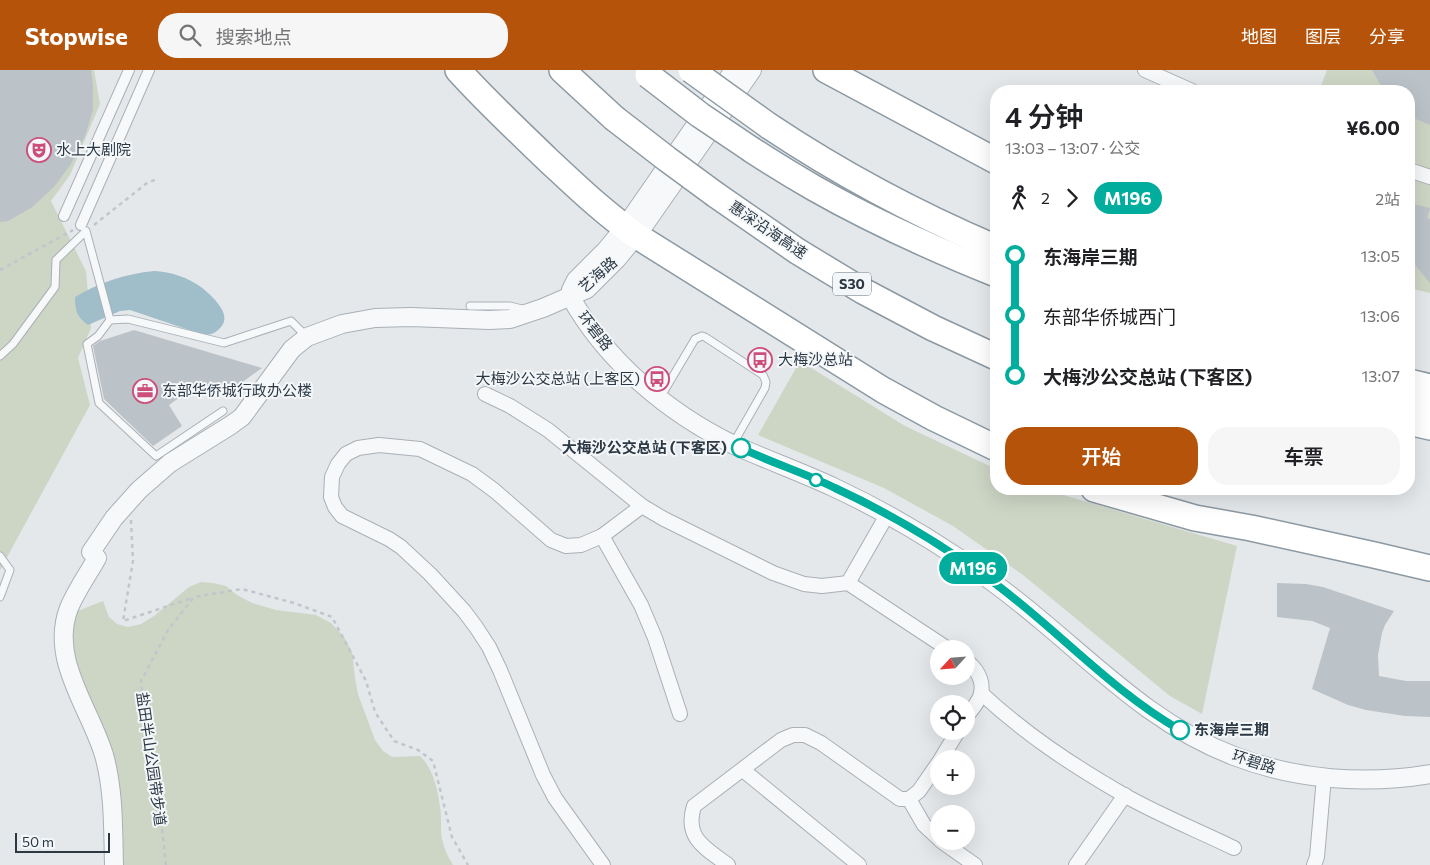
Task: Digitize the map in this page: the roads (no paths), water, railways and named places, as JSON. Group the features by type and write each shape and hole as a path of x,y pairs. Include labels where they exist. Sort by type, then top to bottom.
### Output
{"highway":[{"path":"458,70 502,116 581,190 631,232 883,390 934,418 990,445"},
{"name":"惠深沿海高速","path":"562,70 614,118 716,195 797,251 863,291 933,328 990,353"},
{"path":"691,70 769,126 821,160 882,194 990,245"},
{"path":"826,70 990,158"},
{"path":"646,72 700,115 814,188 881,223 990,272"},
{"path":"1415,383 1430,387"},
{"path":"1415,405 1430,408"},
{"path":"1415,423 1430,427"},
{"path":"1115,495 1195,518 1327,544 1430,568"}],"street":[{"path":"64,216 129,70"},
{"path":"83,228 149,70"},
{"name":"艺海路","path":"631,232 734,70"},
{"name":"艺海路","path":"570,296 576,280 606,250 631,232 752,70"},
{"path":"1145,70 1179,85"},
{"path":"1415,172 1430,177"},
{"path":"114,865 110,779 97,735 70,675 64,643 64,624 69,607 97,558 91,552 130,498 170,463 242,417 292,349 307,337 342,324 375,318 510,319 530,313 570,296"},
{"name":"环碧路","path":"570,296 583,317 610,352 638,380 660,398 690,419 733,444 834,487 926,537 988,579 1042,621 1130,696 1174,726 1241,759 1296,774 1378,780 1430,774"},
{"path":"485,394 510,406 548,430 642,506 664,519 774,574 804,584 822,586 848,583 934,640"},
{"path":"603,865 555,798 543,775 500,670 476,627 430,574 401,547 389,539 342,516 334,507 331,497 332,477 338,464 346,454 358,448 379,445 420,449 472,474 495,491 551,540 566,546 582,546 602,536 642,506"},
{"path":"848,583 887,515"},
{"path":"602,536 641,605 655,638 680,714"},
{"path":"975,670 980,677 981,693 975,703"},
{"path":"981,693 1011,720 1047,747 1125,796 1234,848"},
{"path":"728,865 703,846 693,834 690,819 694,806 781,740 793,734 805,735 821,743 900,799 909,800 919,791 930,775"},
{"path":"743,770 860,865"},
{"path":"1314,865 1317,857 1324,777"},
{"path":"1076,865 1125,796"},
{"path":"909,800 924,825 930,831"},
{"path":"954,850 975,865"}],"lane":[{"path":"83,228 110,320"},
{"path":"0,356 13,344 55,287 56,260 83,228"},
{"path":"470,306 516,306 530,313"},
{"path":"223,411 156,456 99,403 87,344 98,336 110,320 128,319 224,343 291,321 307,337"},
{"path":"660,398 695,340 702,336 705,337 763,375 765,379 765,388 733,444"},
{"path":"0,556 10,570 0,597"}],"water":[{"path":"154,271 184,278 196,283 205,290 223,311 224,322 221,327 209,335 204,335 130,310 120,311 88,325 79,316 76,310 75,297 113,280 133,274"}],"place":[{"name":"水上大剧院","path":"39,150"},
{"name":"大梅沙总站","path":"760,360"},
{"name":"大梅沙公交总站 (上客区)","path":"657,379"},
{"name":"东部华侨城行政办公楼","path":"145,391"},
{"name":"大梅沙公交总站 (下客区)","path":"741,448"},
{"name":"东海岸三期","path":"1180,730"}]}
